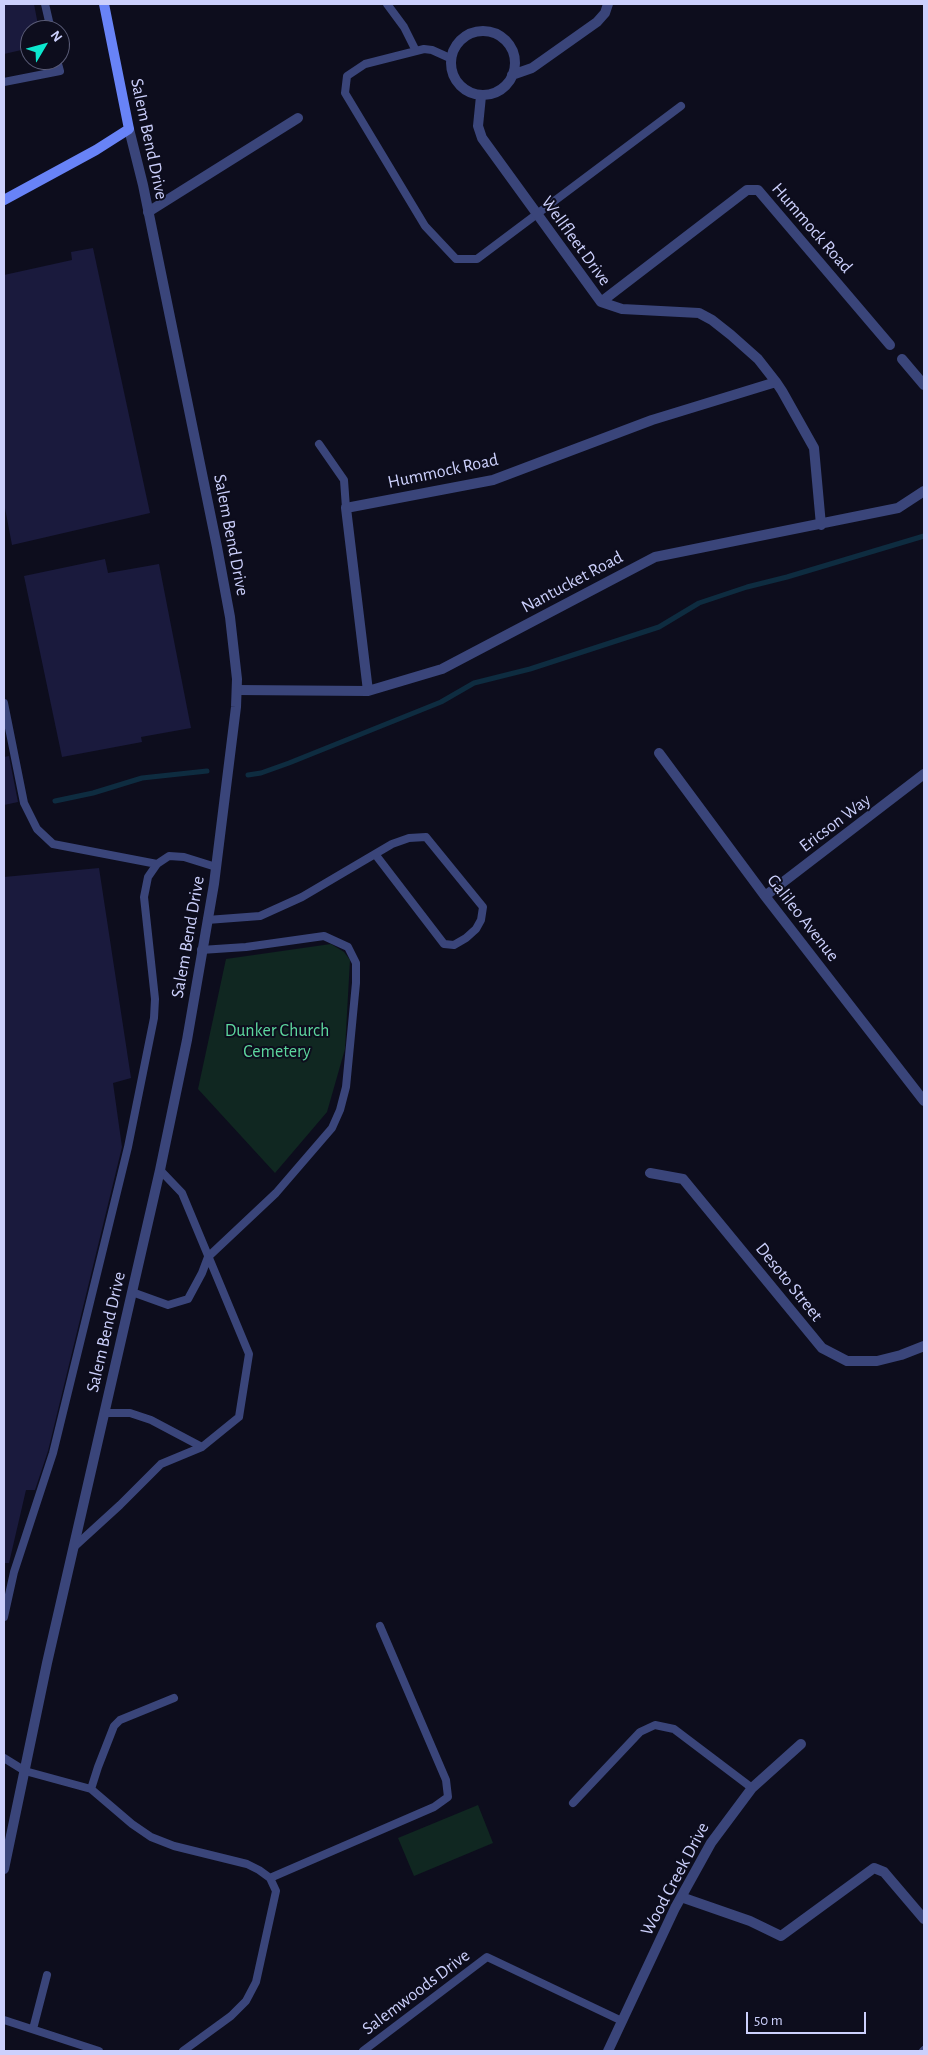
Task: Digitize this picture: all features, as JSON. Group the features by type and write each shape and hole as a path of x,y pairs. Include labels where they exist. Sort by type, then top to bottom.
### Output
{"main road":[{"name":"Salem Bend Drive","path":"104,4 129,129"},
{"path":"4,200 96,150 129,129"}],"street":[{"path":"512,75 532,68 597,22 605,13 608,4"},
{"path":"481,31 492,32 501,36 512,49 516,65 512,75 499,92 481,96 460,87 451,70 454,50 465,36 481,31"},
{"name":"Wellfleet Drive","path":"481,96 478,126 482,138 601,302 622,309 699,313 712,320 731,335 758,360 776,382 814,448 821,525"},
{"path":"148,212 298,118"},
{"name":"Salem Bend Drive","path":"4,1869 74,1547 160,1170 187,1040 216,867 237,690 230,617 217,547 129,129"},
{"name":"Hummock Road","path":"601,302 747,190 758,190 890,345"},
{"path":"902,360 924,386"},
{"name":"Hummock Road","path":"346,508 492,480 652,420 776,382"},
{"name":"Nantucket Road","path":"237,690 368,691 442,669 655,556 821,525 898,508 924,491"},
{"path":"346,508 368,691"},
{"name":"Galileo Avenue","path":"659,753 765,896 924,1101"},
{"name":"Ericson Way","path":"765,896 924,774"},
{"name":"Desoto Street","path":"650,1173 683,1179 822,1348 847,1361 877,1361 901,1355 924,1346"},
{"name":"Wood Creek Drive","path":"608,2051 681,1897 710,1843 752,1788 801,1744"},
{"path":"681,1897 750,1921 781,1936 874,1868 884,1872 924,1920"}],"lane":[{"path":"45,4 49,20"},
{"path":"387,4 404,27 416,51"},
{"path":"452,59 432,50 416,51 365,64 347,76 345,93 424,226 456,259 477,259 680,106"},
{"path":"4,82 60,70"},
{"path":"319,444 344,480 346,508"},
{"path":"4,703 24,803 37,829 53,844 157,864"},
{"path":"207,920 260,916 302,897 375,854 392,844 409,838 426,837 483,907 481,920 476,929 454,945 444,944 375,854"},
{"path":"4,1617 14,1572 54,1453 128,1147 154,1018 155,999 144,897 148,877 157,864 169,856 184,857 216,867"},
{"path":"132,1292 168,1305 188,1298 202,1273 208,1257 276,1193 332,1128 340,1110 346,1087 354,1022 356,963 348,947 324,936 246,947 202,950"},
{"path":"74,1547 161,1464 202,1448 240,1417 249,1354 182,1193 160,1170"},
{"path":"104,1413 130,1413 151,1420 202,1448"},
{"path":"270,1878 434,1806 448,1797 446,1780 380,1626"},
{"path":"91,1789 114,1726 120,1720 174,1698"},
{"path":"573,1803 640,1732 656,1725 674,1729 752,1788"},
{"path":"4,1758 25,1771 91,1789 132,1824 151,1837 174,1846 247,1864 270,1878 276,1891 256,1982 246,2001 231,2016 183,2051"},
{"name":"Salemwoods Drive","path":"363,2051 487,1957 622,2021"},
{"path":"33,2029 47,1975"},
{"path":"4,2020 99,2051"}],"green space":[{"name":"Dunker Church Cemetery","path":"331,944 344,952 350,960 345,1049 327,1112 275,1173 198,1089 226,959"},
{"path":"478,1805 493,1843 414,1876 398,1838"}],"building":[{"path":"4,4 34,4 37,20 20,20 20,50 4,54"},
{"path":"93,248 150,513 12,545 4,503 4,275 72,260 71,252"},
{"path":"105,559 108,573 159,564 191,728 141,737 142,742 62,757 24,576"},
{"path":"9,756 18,802 4,805 4,757"},
{"path":"99,868 131,1078 113,1083 122,1147 48,1451 35,1490 26,1490 9,1563 4,1563 4,877"}],"waterway":[{"path":"248,775 261,773 289,763 441,702 474,683 530,669 659,627 699,603 747,587 924,536"},
{"path":"55,801 93,793 142,778 207,771"}]}
